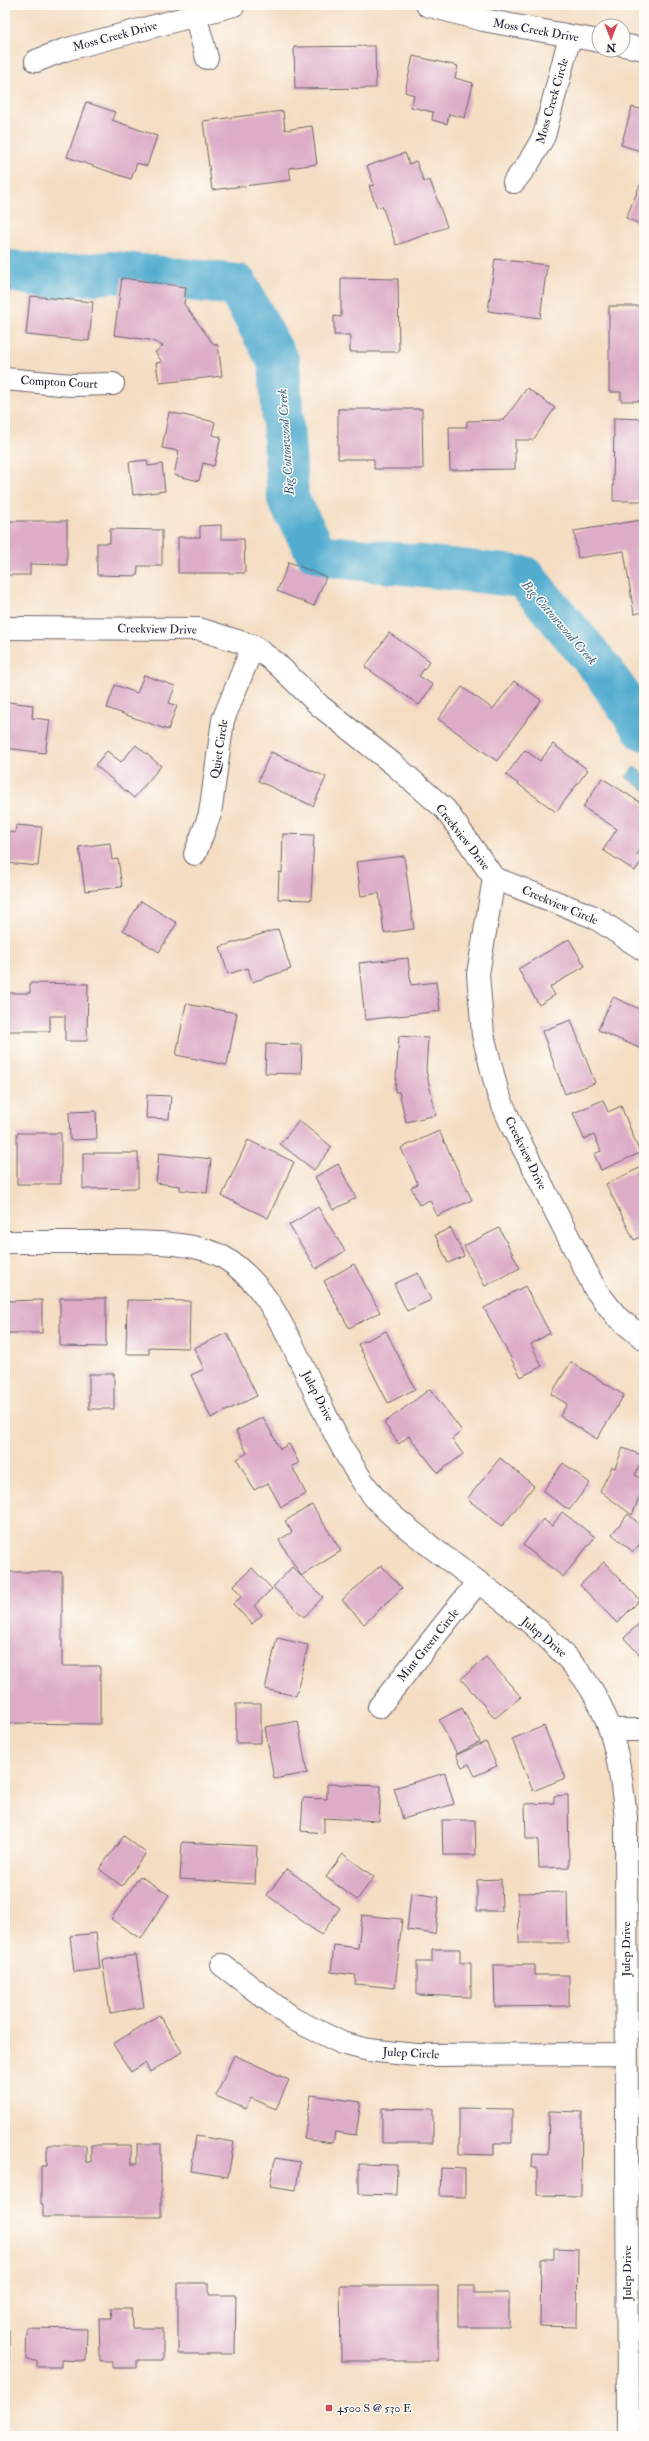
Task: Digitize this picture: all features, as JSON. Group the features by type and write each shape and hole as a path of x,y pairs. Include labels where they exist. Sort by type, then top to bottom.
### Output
{"street":[{"name":"Moss Creek Drive","path":"36,61 167,13 195,15 234,5"},
{"name":"Moss Creek Drive","path":"426,5 483,20 591,40"},
{"path":"195,15 207,58"},
{"name":"Moss Creek Circle","path":"514,182 528,164 544,136 570,36"},
{"path":"631,47 644,49"},
{"name":"Compton Court","path":"5,379 71,385 113,384"},
{"name":"Creekview Drive","path":"5,628 199,629 253,646 276,663 320,706 392,763 445,809 494,878 478,974 483,1035 498,1094 512,1126 595,1289 617,1317 644,1340"},
{"name":"Quiet Circle","path":"195,854 210,814 223,720 253,646"},
{"name":"Creekview Circle","path":"494,878 594,917 644,950"},
{"name":"Julep Drive","path":"5,1242 160,1242 192,1247 222,1256 254,1281 276,1314 347,1454 371,1494 407,1528 569,1658 593,1693 610,1730 621,1772 626,1818 628,2436"},
{"name":"Mint Green Circle","path":"379,1707 477,1583"},
{"path":"610,1730 644,1730"},
{"name":"Julep Circle","path":"222,1965 293,2019 342,2043 368,2050 416,2055 626,2054"}],"water":[{"path":"634,767 644,774 644,790 626,777"}],"building":[{"path":"375,46 376,88 295,89 294,47"},
{"path":"413,56 458,66 455,78 473,83 465,118 449,114 447,124 432,120 433,112 411,107 414,95 405,92"},
{"path":"86,102 115,112 112,120 157,136 147,166 137,163 131,179 67,157"},
{"path":"632,107 644,110 644,152 621,145"},
{"path":"283,111 285,130 312,126 317,164 289,168 291,180 212,190 203,121"},
{"path":"405,153 409,164 416,161 424,182 430,180 447,227 396,245 382,206 377,208 369,186 374,185 367,166"},
{"path":"640,185 644,187 644,226 626,218"},
{"path":"495,259 547,265 540,318 488,311"},
{"path":"122,278 186,287 184,304 214,345 218,345 222,376 159,383 156,363 162,362 155,352 163,346 150,340 114,335"},
{"path":"341,278 398,279 399,352 350,352 350,335 334,335 334,316 341,317"},
{"path":"5,287 9,287 6,307 5,307"},
{"path":"30,296 93,302 89,341 26,335"},
{"path":"609,306 644,306 644,401 621,401 621,392 609,392"},
{"path":"527,388 555,408 533,440 515,440 515,469 450,470 449,427 467,427 467,421 504,420"},
{"path":"338,409 422,409 423,469 374,469 374,459 338,459"},
{"path":"169,412 215,422 212,435 221,437 214,466 203,463 199,481 174,475 179,451 162,448"},
{"path":"614,418 644,419 644,501 613,501"},
{"path":"147,460 148,466 162,464 165,491 133,495 129,462"},
{"path":"641,520 644,537 644,612 634,614 624,551 578,558 574,531"},
{"path":"6,521 67,521 67,565 30,564 30,575 6,575"},
{"path":"221,525 221,539 244,539 245,573 178,573 178,537 200,537 200,526"},
{"path":"110,529 162,530 162,566 138,566 137,576 97,575 97,543 110,543"},
{"path":"289,562 326,577 314,606 277,591"},
{"path":"389,633 430,661 419,676 433,685 419,705 365,667"},
{"path":"144,675 175,686 169,703 177,706 168,730 107,708 115,685 137,693"},
{"path":"514,681 541,700 497,761 438,719 462,687 493,709"},
{"path":"7,702 33,705 32,718 50,720 45,753 5,748"},
{"path":"553,744 588,770 556,812 506,775 525,750 540,761"},
{"path":"136,745 161,766 134,798 95,765 107,751 121,762"},
{"path":"271,752 326,777 313,806 258,781"},
{"path":"602,778 644,805 644,843 637,855 643,859 635,871 603,850 617,829 583,807"},
{"path":"16,825 42,827 38,866 5,863 5,831 15,833"},
{"path":"283,834 314,835 311,900 278,899 279,872 282,873"},
{"path":"110,843 112,860 118,859 122,887 85,891 79,847"},
{"path":"404,856 414,929 384,933 379,893 361,896 356,862"},
{"path":"141,901 177,923 159,952 123,930"},
{"path":"278,929 291,969 252,982 248,968 228,974 220,947"},
{"path":"569,939 585,966 550,987 555,995 539,1005 518,969"},
{"path":"408,958 411,985 436,982 440,1011 365,1020 359,963"},
{"path":"30,983 88,984 87,1041 65,1041 65,1016 50,1016 50,1031 5,1031 5,993 30,993"},
{"path":"613,997 644,1011 644,1050 598,1030"},
{"path":"186,1004 237,1013 227,1065 176,1055"},
{"path":"571,1020 595,1083 565,1094 542,1031"},
{"path":"399,1036 428,1038 426,1070 436,1115 406,1122 399,1092 395,1092"},
{"path":"266,1044 302,1045 301,1074 265,1073"},
{"path":"147,1095 171,1096 169,1119 146,1118"},
{"path":"603,1100 608,1112 621,1106 640,1153 601,1170 594,1154 601,1151 594,1135 584,1139 573,1113"},
{"path":"96,1111 97,1139 70,1140 69,1112"},
{"path":"299,1121 332,1147 314,1170 280,1144"},
{"path":"439,1131 472,1200 437,1216 430,1200 419,1205 411,1187 418,1184 401,1148"},
{"path":"17,1133 61,1133 61,1184 17,1184"},
{"path":"248,1140 294,1162 268,1218 222,1196"},
{"path":"83,1153 138,1153 138,1188 83,1189"},
{"path":"159,1153 211,1159 207,1193 180,1190 180,1186 156,1183"},
{"path":"338,1164 356,1198 333,1210 315,1177"},
{"path":"644,1166 644,1235 634,1240 606,1184"},
{"path":"318,1207 345,1251 316,1269 289,1225"},
{"path":"451,1228 464,1256 448,1263 435,1235"},
{"path":"499,1228 520,1268 485,1286 464,1246"},
{"path":"354,1264 380,1312 349,1328 324,1281"},
{"path":"418,1273 431,1300 407,1311 394,1284"},
{"path":"525,1286 550,1333 531,1344 542,1366 521,1377 484,1308"},
{"path":"60,1298 106,1298 106,1347 60,1346"},
{"path":"42,1300 42,1333 5,1333 5,1301"},
{"path":"127,1300 190,1301 189,1348 149,1347 149,1354 126,1354"},
{"path":"386,1331 415,1389 388,1403 358,1344"},
{"path":"227,1333 257,1396 211,1418 191,1375 204,1369 194,1348"},
{"path":"571,1362 624,1395 597,1439 560,1416 567,1404 551,1394"},
{"path":"89,1374 114,1374 114,1409 89,1409"},
{"path":"430,1389 462,1431 452,1439 463,1454 438,1473 409,1436 399,1444 384,1423"},
{"path":"263,1417 280,1449 289,1444 299,1463 292,1466 306,1494 281,1507 268,1483 254,1490 237,1459 247,1453 236,1431"},
{"path":"623,1448 644,1456 635,1475 644,1480 644,1486 632,1515 600,1491 612,1467 615,1468"},
{"path":"500,1458 534,1486 502,1526 467,1499"},
{"path":"563,1463 590,1483 569,1510 543,1491"},
{"path":"312,1505 341,1551 301,1576 279,1540 292,1532 285,1521"},
{"path":"562,1512 595,1537 563,1577 523,1545 543,1519 552,1526"},
{"path":"628,1514 644,1528 644,1539 633,1552 612,1534"},
{"path":"604,1562 640,1600 617,1623 580,1585"},
{"path":"381,1565 402,1588 364,1624 342,1600"},
{"path":"292,1567 323,1597 304,1617 273,1587"},
{"path":"252,1568 272,1589 254,1606 262,1615 252,1624 233,1604 242,1596 233,1586"},
{"path":"5,1572 62,1572 62,1666 100,1666 100,1724 5,1723"},
{"path":"644,1619 644,1657 643,1658 624,1638"},
{"path":"277,1638 308,1645 296,1696 265,1689"},
{"path":"486,1657 521,1697 495,1718 461,1679"},
{"path":"236,1704 261,1704 261,1743 236,1743"},
{"path":"462,1708 480,1742 457,1754 439,1720"},
{"path":"298,1721 307,1773 274,1779 265,1727"},
{"path":"544,1726 565,1778 533,1791 512,1739"},
{"path":"486,1742 497,1766 475,1776 469,1764 462,1767 456,1755"},
{"path":"445,1773 454,1804 403,1819 394,1788"},
{"path":"327,1784 381,1786 379,1821 324,1818 324,1833 301,1831 303,1798 327,1799"},
{"path":"568,1795 569,1867 539,1868 538,1839 526,1839 525,1804 554,1803 554,1796"},
{"path":"442,1820 475,1820 476,1855 443,1855"},
{"path":"124,1836 146,1853 122,1886 99,1869"},
{"path":"182,1842 257,1846 255,1884 180,1879"},
{"path":"343,1854 374,1877 357,1900 326,1877"},
{"path":"287,1869 340,1908 321,1935 267,1895"},
{"path":"140,1876 169,1895 141,1939 111,1919"},
{"path":"501,1879 502,1911 477,1911 477,1880"},
{"path":"567,1892 568,1943 519,1943 518,1893"},
{"path":"411,1893 439,1897 435,1934 407,1930"},
{"path":"362,1915 402,1919 395,1988 355,1984 356,1975 331,1972 334,1945 358,1948"},
{"path":"96,1933 100,1969 74,1972 70,1936"},
{"path":"432,1949 460,1949 460,1963 471,1963 471,1997 417,1995 417,1962 432,1962"},
{"path":"136,1955 144,2007 110,2013 102,1960"},
{"path":"494,1965 535,1965 535,1975 569,1975 569,2006 495,2007"},
{"path":"159,2015 182,2052 150,2072 145,2063 131,2072 113,2044"},
{"path":"234,2055 289,2080 276,2109 251,2098 246,2109 216,2096"},
{"path":"311,2095 361,2102 356,2135 335,2132 333,2143 304,2139"},
{"path":"382,2108 433,2109 433,2143 382,2143"},
{"path":"459,2108 512,2109 512,2143 494,2143 494,2155 459,2154"},
{"path":"549,2111 582,2112 581,2196 537,2195 537,2168 532,2168 533,2153 548,2154"},
{"path":"196,2136 234,2142 228,2177 191,2171"},
{"path":"137,2144 161,2144 161,2217 43,2217 43,2204 41,2204 41,2166 47,2166 47,2145 86,2145 86,2162 91,2162 91,2145 131,2145 131,2164 137,2164"},
{"path":"275,2158 300,2162 296,2190 270,2186"},
{"path":"359,2164 397,2165 396,2195 359,2194"},
{"path":"441,2168 465,2169 465,2197 440,2196"},
{"path":"554,2248 578,2249 577,2327 540,2326 541,2259 554,2259"},
{"path":"178,2283 209,2283 209,2295 236,2295 235,2354 178,2354"},
{"path":"458,2285 475,2285 475,2293 509,2293 509,2327 458,2327"},
{"path":"340,2286 438,2286 438,2361 341,2361"},
{"path":"111,2308 131,2308 132,2328 163,2328 163,2360 137,2360 137,2368 112,2368 112,2361 100,2361 99,2318 112,2318"},
{"path":"27,2328 87,2329 86,2361 61,2360 61,2367 37,2367 37,2361 26,2360"},
{"path":"5,2329 9,2330 9,2362 5,2362"}],"waterway":[{"name":"Big Cottonwood Creek","path":"5,270 52,278 113,272 237,285 279,363 288,499 318,555 524,577 600,667 644,730"}],"place":[{"name":"4500 S @ 530 E","path":"329,2408"}]}
